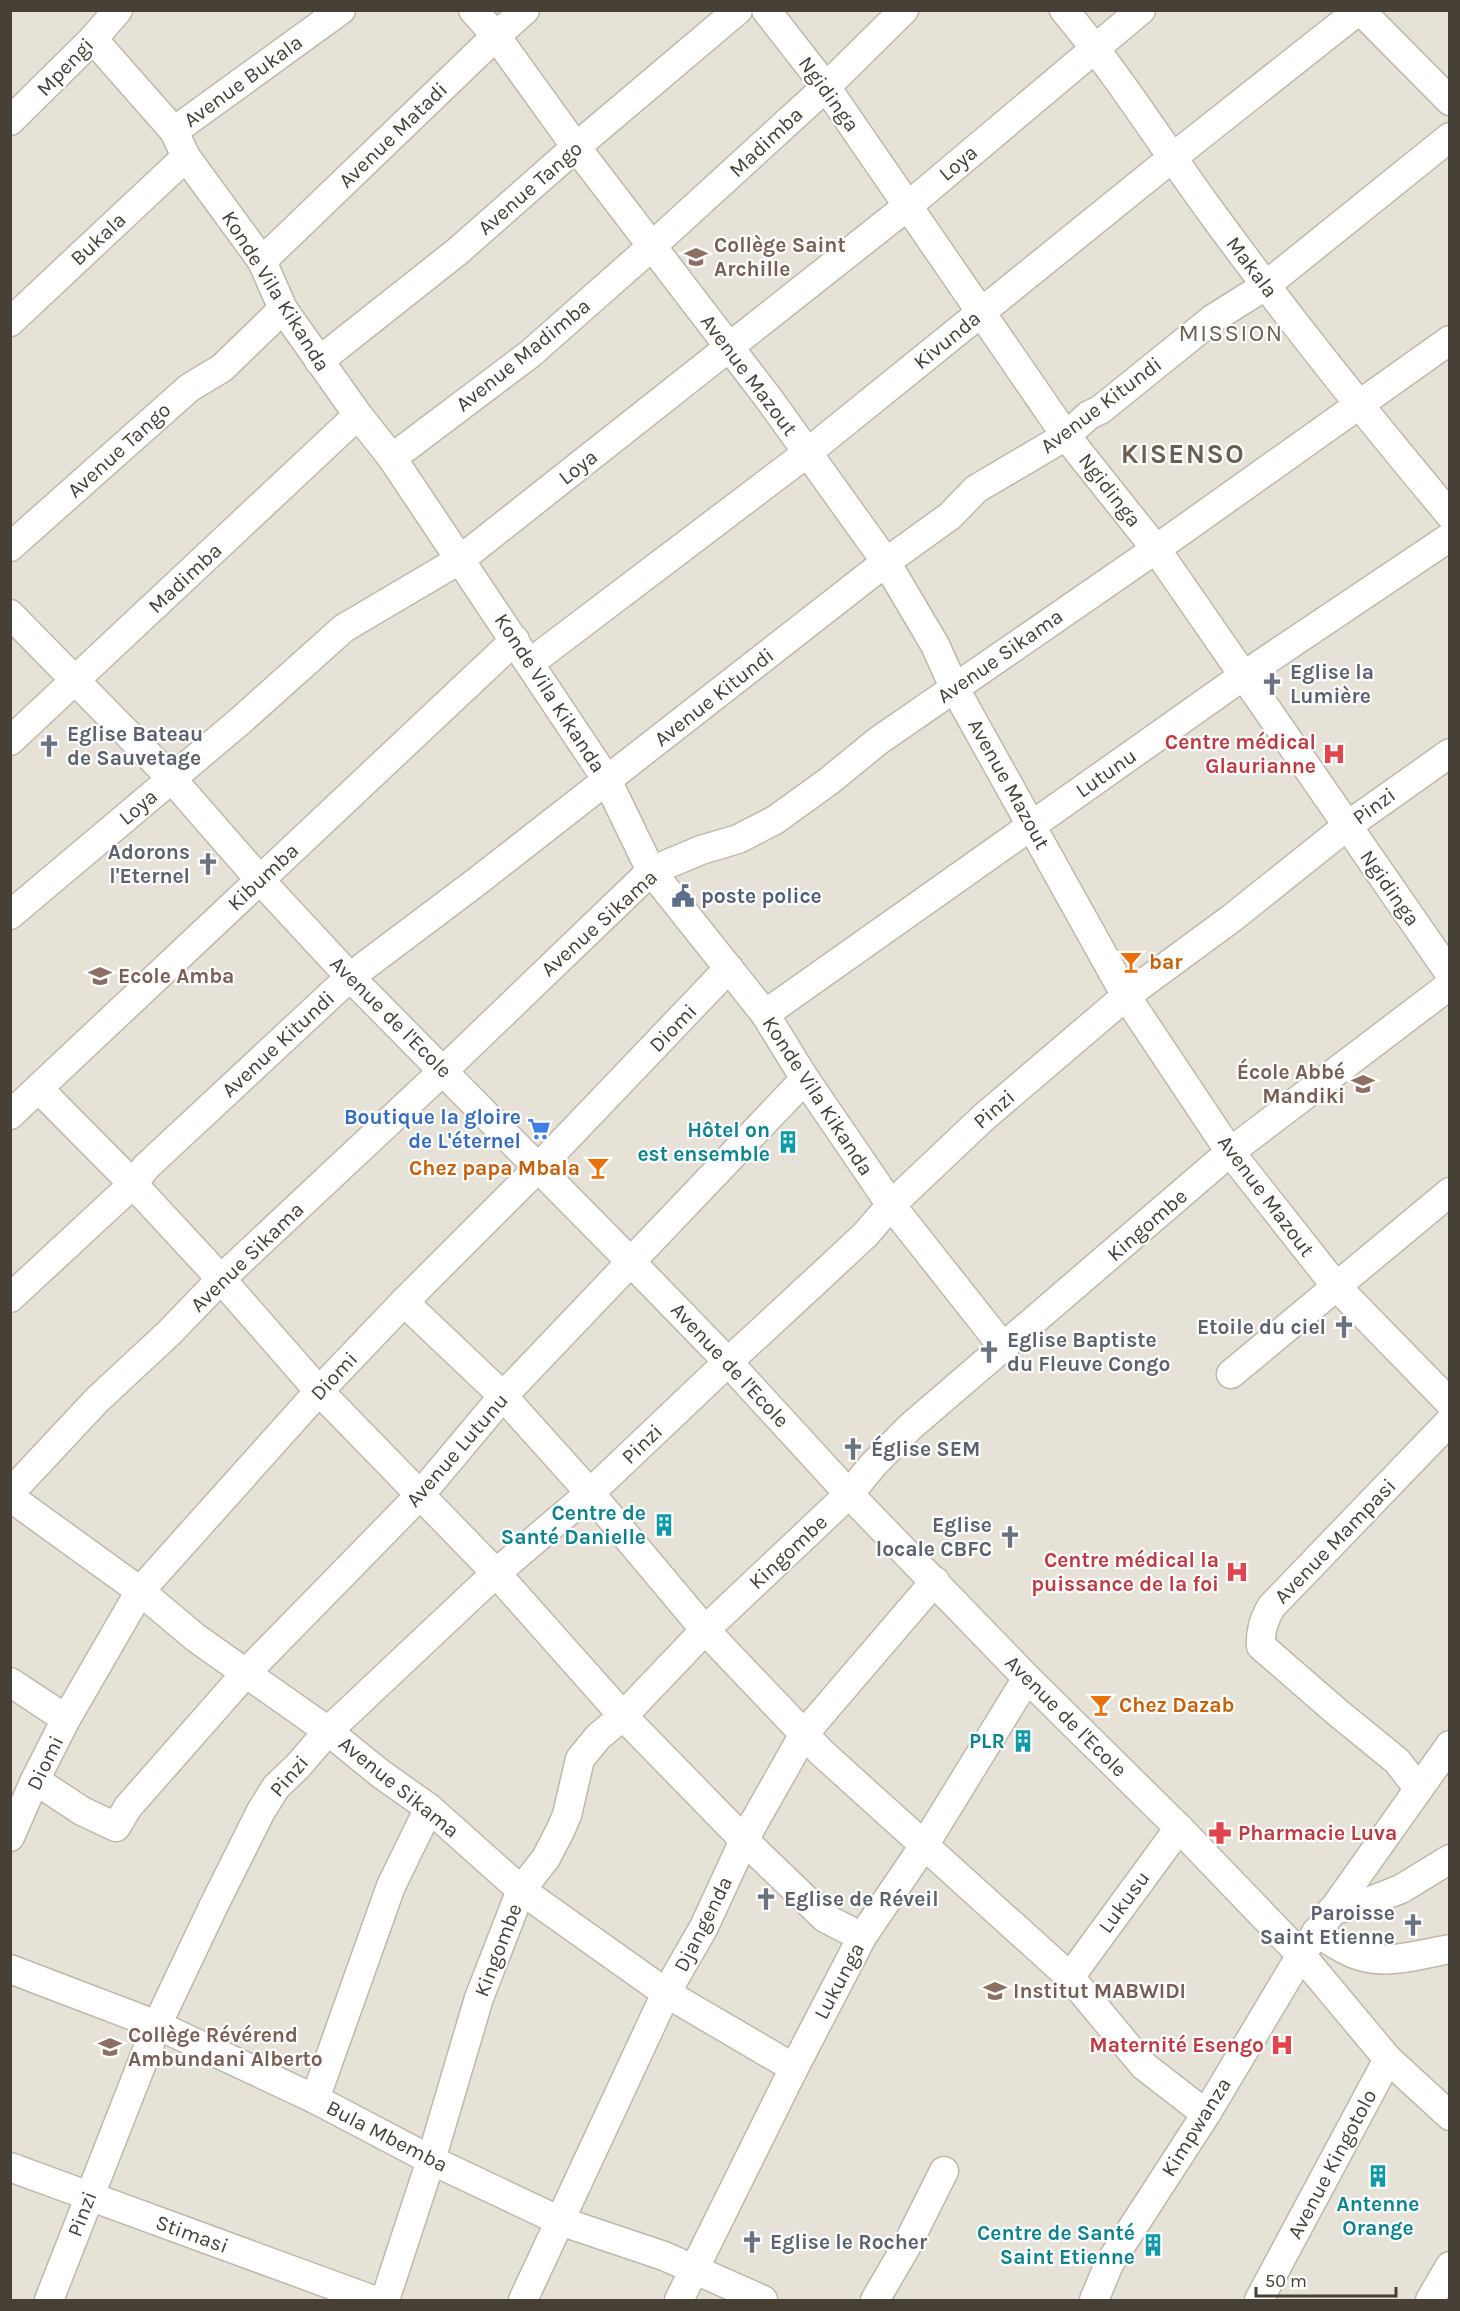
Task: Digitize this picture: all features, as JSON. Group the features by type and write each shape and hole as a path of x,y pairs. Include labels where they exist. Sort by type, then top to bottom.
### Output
{"street":[{"name":"Mpengi","path":"10,121 93,39 118,10"},
{"name":"Avenue Bukala","path":"174,131 341,10"},
{"name":"Avenue Mazout","path":"473,10 496,36 576,147 730,348 886,562 935,645 954,687 1126,996 1230,1152 1335,1285 1449,1403"},
{"name":"Avenue Matadi","path":"262,261 525,10"},
{"name":"Avenue Tango","path":"319,361 458,251 576,147 738,10"},
{"name":"Ngidinga","path":"766,10 826,87 1066,436 1156,549 1449,974"},
{"name":"Madimba","path":"651,247 826,87 904,10"},
{"name":"Makala","path":"1064,10 1095,47 1265,286 1449,515"},
{"name":"Loya","path":"10,915 239,722 344,628 461,559 909,205 1141,10"},
{"path":"1359,10 1449,101"},
{"name":"Kivunda","path":"530,663 807,453 1359,10"},
{"name":"Konde Vila Kikanda","path":"93,39 174,131 186,157 262,261 283,309 358,415 392,458 607,780 651,871 765,1014 805,1079 891,1205 1004,1348"},
{"name":"Avenue Kitundi","path":"10,1298 133,1184 146,1167 350,977 475,883 886,562 950,516 976,489 1066,436 1089,415 1100,410 1214,318 1265,286 1449,137"},
{"name":"Bukala","path":"10,322 186,157"},
{"name":"Avenue Madimba","path":"392,458 530,354 651,247"},
{"name":"Avenue Tango","path":"10,547 189,388 222,368 283,309"},
{"name":"Avenue Sikama","path":"794,2068 666,1993 521,1890 429,1808 381,1774 328,1731 196,1638 140,1591 10,1495 97,1400 169,1333 221,1279 444,1070 651,871 701,850 738,839 775,820 829,781 878,741 1156,549 1449,340"},
{"name":"Madimba","path":"10,741 358,415"},
{"name":"Lutunu","path":"765,1014 1243,676 1449,537"},
{"name":"Avenue de l'Ecole","path":"10,614 171,778 260,880 350,977 444,1070 728,1362 849,1494 1028,1678 1179,1828 1301,1955 1388,2059 1449,2116"},
{"name":"Kibumba","path":"10,1115 515,640"},
{"name":"Pinzi","path":"49,2301 157,2025 261,1811 276,1787 298,1766 328,1731 496,1573 590,1493 865,1235 891,1205 984,1117 1126,996 1232,918 1347,826 1449,753"},
{"name":"Diomi","path":"12,1828 66,1719 140,1591 319,1391 538,1168 729,968"},
{"name":"Kingombe","path":"385,2301 431,2160 479,1998 521,1890 546,1858 567,1815 580,1759 598,1737 623,1716 705,1630 849,1494 910,1427 1230,1152 1449,985"},
{"name":"Avenue Lutunu","path":"35,1780 82,1811 116,1827 128,1807 245,1674 420,1495 502,1396 805,1079"},
{"path":"39,1089 133,1184 221,1279 319,1391 496,1573 623,1716 744,1840 825,1918 862,1937"},
{"path":"1231,1374 1449,1192"},
{"path":"404,1302 502,1396 590,1493 705,1630 804,1734 1070,1977 1144,2066 1206,2114"},
{"name":"Avenue Mampasi","path":"1418,1788 1397,1761 1261,1646 1260,1634 1264,1619 1271,1608 1449,1421"},
{"name":"Djangenda","path":"523,2301 666,1993 704,1927 744,1840 804,1734 935,1581"},
{"name":"Lukunga","path":"679,2301 794,2068 862,1937 925,1844 1028,1678"},
{"path":"10,1682 66,1719"},
{"name":"Kimpwanza","path":"1094,2301 1109,2264 1206,2114 1301,1955 1449,1745"},
{"path":"315,2098 392,1886 429,1808"},
{"name":"Lukusu","path":"1070,1977 1179,1828"},
{"path":"1449,1859 1401,1889 1323,1921 1350,1952 1369,1958 1396,1958 1449,1949"},
{"name":"Bula Mbemba","path":"10,1969 157,2025 315,2098 431,2160 560,2222 638,2247 696,2269 764,2301"},
{"name":"Avenue Kingotolo","path":"1259,2301 1388,2059"},
{"name":"Stimasi","path":"10,2167 373,2301"},
{"path":"875,2301 906,2247 944,2170"},
{"path":"1074,2301 1109,2264"},
{"path":"1430,2301 1449,2266"}],"shaded area":[{"path":"11,11 1449,11 1449,2300 11,2300"}],"place":[{"name":"Collège Saint Archille","path":"696,257"},
{"name":"Eglise la Lumière","path":"1272,684"},
{"name":"Eglise Bateau de Sauvetage","path":"49,746"},
{"name":"Centre médical Glaurianne","path":"1334,754"},
{"name":"Adorons l'Eternel","path":"208,864"},
{"name":"poste police","path":"683,896"},
{"name":"bar","path":"1131,962"},
{"name":"Ecole Amba","path":"100,976"},
{"name":"École Abbé Mandiki","path":"1363,1084"},
{"name":"Boutique la gloire de L'éternel","path":"539,1129"},
{"name":"Hôtel on est ensemble","path":"788,1142"},
{"name":"Chez papa Mbala","path":"598,1168"},
{"name":"Etoile du ciel","path":"1344,1327"},
{"name":"Eglise Baptiste du Fleuve Congo","path":"989,1352"},
{"name":"Église SEM","path":"853,1449"},
{"name":"Centre de Santé Danielle","path":"664,1525"},
{"name":"Eglise locale CBFC","path":"1010,1537"},
{"name":"Centre médical la puissance de la foi","path":"1237,1572"},
{"name":"Chez Dazab","path":"1101,1705"},
{"name":"PLR","path":"1023,1741"},
{"name":"Pharmacie Luva","path":"1220,1833"},
{"name":"Eglise de Réveil","path":"766,1899"},
{"name":"Paroisse Saint Etienne","path":"1413,1925"},
{"name":"Institut MABWIDI","path":"995,1991"},
{"name":"Maternité Esengo","path":"1282,2045"},
{"name":"Collège Révérend Ambundani Alberto","path":"110,2047"},
{"name":"Antenne Orange","path":"1378,2176"},
{"name":"Eglise le Rocher","path":"752,2242"},
{"name":"Centre de Santé Saint Etienne","path":"1153,2245"}],"district":[{"name":"MISSION","path":"1231,333"},
{"name":"KISENSO","path":"1183,454"}]}
